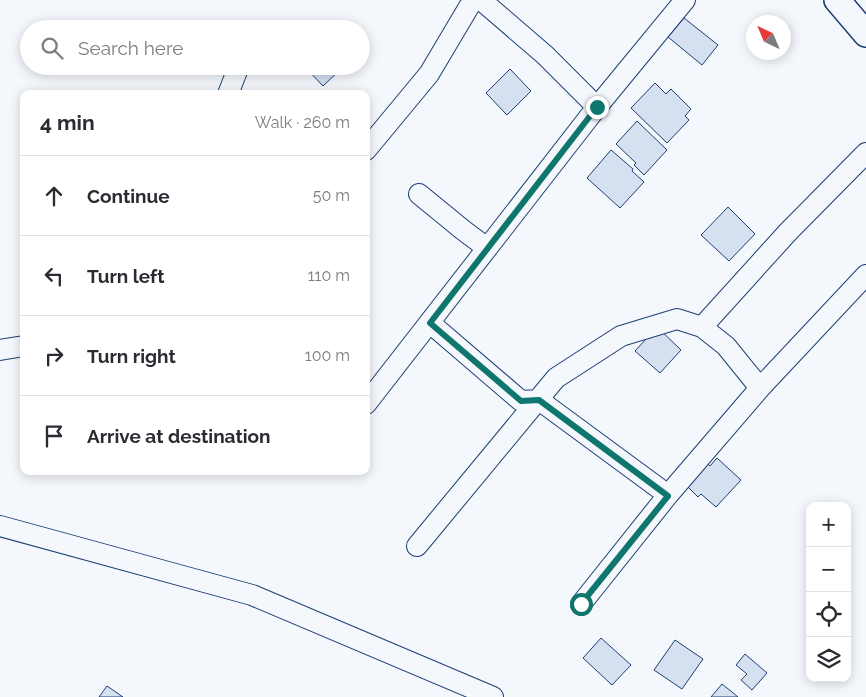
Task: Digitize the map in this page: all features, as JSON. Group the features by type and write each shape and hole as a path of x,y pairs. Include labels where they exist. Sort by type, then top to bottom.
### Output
{"main road":[{"path":"837,0 866,34"}],"street":[{"path":"370,145 429,74 473,0"},
{"path":"481,0 545,55 597,107"},
{"path":"370,399 597,107 685,0"},
{"path":"230,90 235,75"},
{"path":"702,326 788,232 866,153"},
{"path":"419,194 462,230 488,248"},
{"path":"581,604 668,496 760,388 866,275"},
{"path":"417,546 556,378 621,336 677,319 702,326 726,346 760,388"},
{"path":"430,323 521,401 539,400 668,496"},
{"path":"0,350 20,347"},
{"path":"0,526 252,595 493,697"}],"building":[{"path":"684,18 718,45 702,65 668,37"},
{"path":"510,69 531,91 507,115 486,93"},
{"path":"313,75 335,75 323,86"},
{"path":"655,83 666,94 671,89 691,109 685,116 689,120 667,143 631,108"},
{"path":"637,121 667,150 644,175 634,165 636,163 616,144"},
{"path":"611,150 633,169 632,171 644,182 620,208 587,178"},
{"path":"728,207 755,234 729,261 701,235"},
{"path":"657,327 681,350 660,373 635,351"},
{"path":"717,458 741,480 716,507 701,494 698,497 686,485 707,463 710,466"},
{"path":"601,638 631,665 612,685 583,658"},
{"path":"675,640 703,659 682,689 654,670"},
{"path":"745,654 767,673 752,690 741,680 747,674 736,665"},
{"path":"722,684 732,692 738,697 711,697"},
{"path":"107,686 123,697 99,697"}],"route":[{"path":"581,604 668,496 539,400 521,401 430,323 597,107"}]}
